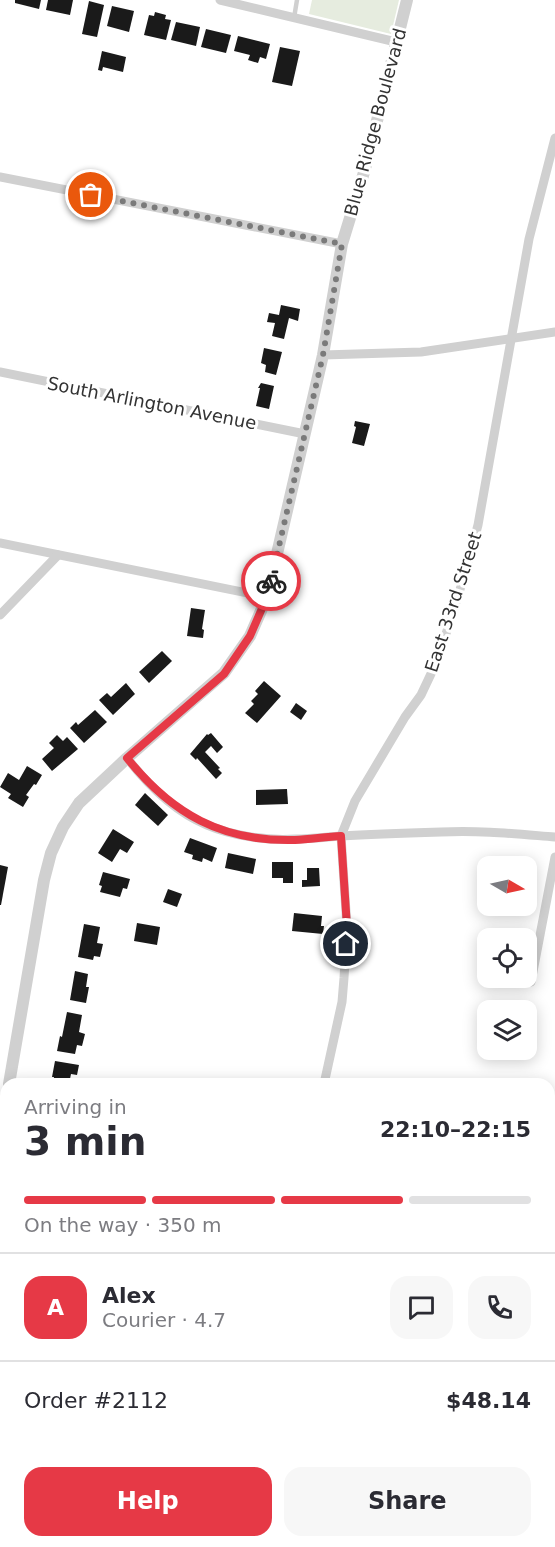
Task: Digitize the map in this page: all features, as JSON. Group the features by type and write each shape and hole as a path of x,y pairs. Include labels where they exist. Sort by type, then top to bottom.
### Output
{"street":[{"path":"220,0 396,42"},
{"name":"Blue Ridge Boulevard","path":"10,1078 44,880 51,852 63,827 79,803 224,674 250,636 267,597 323,355 342,244 365,169 407,0"},
{"name":"East 33rd Street","path":"325,1078 342,1002 344,978 347,927 341,836 355,801 405,717 421,695 438,658 463,580 478,525 529,239 555,138"},
{"path":"0,177 342,244"},
{"path":"323,355 421,352 555,332"},
{"name":"South Arlington Avenue","path":"0,372 305,434"},
{"path":"0,543 267,597"},
{"path":"0,615 58,555"},
{"path":"127,758 141,776 162,796 186,813 206,825 240,834 294,840 445,832 493,832 555,837"},
{"path":"537,951 555,857"}],"lane":[{"path":"294,18 297,0"}],"shaded area":[{"path":"312,0 399,0 391,34 309,14"}],"building":[{"path":"15,0 41,0 39,9 15,3"},
{"path":"48,0 73,0 70,15 46,10"},
{"path":"89,1 104,5 97,37 82,34"},
{"path":"112,6 134,11 129,32 107,26"},
{"path":"155,12 166,15 165,19 171,20 166,40 144,35 149,15 154,16"},
{"path":"176,22 200,27 196,46 171,40"},
{"path":"206,29 231,35 226,53 201,47"},
{"path":"238,36 270,44 266,59 260,57 258,63 248,60 250,55 234,51"},
{"path":"280,47 300,51 292,86 272,82"},
{"path":"102,51 126,57 123,72 103,67 102,71 98,70"},
{"path":"281,305 300,309 298,321 289,318 284,339 272,336 275,323 267,322 269,313 279,315"},
{"path":"264,348 282,352 276,375 265,372 266,365 261,363"},
{"path":"261,383 274,386 269,409 256,406 260,388 258,388"},
{"path":"355,421 370,424 364,446 352,443 356,427 354,426"},
{"path":"191,608 205,610 203,638 187,636"},
{"path":"162,651 172,661 149,683 139,672"},
{"path":"264,681 281,696 257,723 245,713 254,704 251,701 258,694 255,691"},
{"path":"126,683 135,694 113,715 99,700 107,693 111,697"},
{"path":"296,703 307,711 301,720 290,712"},
{"path":"95,710 107,722 84,743 70,728 76,722 78,725"},
{"path":"211,733 223,747 217,753 211,746 205,752 220,768 218,769 222,773 216,779 197,758 196,760 190,754 207,734"},
{"path":"57,735 63,741 67,737 78,749 52,771 42,759 54,748 49,743"},
{"path":"27,766 42,775 26,795 29,797 23,807 8,798 11,794 0,787 8,773 19,780"},
{"path":"287,789 288,804 256,805 256,790"},
{"path":"145,793 168,815 158,826 135,805"},
{"path":"113,829 134,842 127,853 120,849 112,862 98,853"},
{"path":"190,838 217,848 212,862 203,858 202,862 192,859 193,855 184,852"},
{"path":"228,853 256,859 253,874 225,868"},
{"path":"272,862 293,862 293,883 283,883 283,878 272,878"},
{"path":"0,865 8,867 1,905 0,905"},
{"path":"307,868 319,868 320,886 302,887 302,880 307,880"},
{"path":"103,872 130,879 127,889 123,888 120,897 100,892 102,886 99,885"},
{"path":"168,889 182,894 177,907 163,902"},
{"path":"294,913 322,916 323,934 292,931"},
{"path":"137,923 160,927 157,945 134,941"},
{"path":"84,924 100,927 97,943 103,944 100,957 94,956 93,960 78,957"},
{"path":"75,971 88,974 86,987 89,987 86,1003 70,1000"},
{"path":"67,1012 82,1015 79,1032 85,1034 82,1046 77,1045 75,1054 57,1051"},
{"path":"55,1061 79,1065 77,1075 71,1074 70,1078 52,1077"}],"way so far":[{"path":"91,195 342,244 323,355 271,581"}],"route":[{"path":"271,581 267,597 250,636 224,674 127,758 141,776 162,796 206,825 240,834 274,839 294,840 341,836 346,944"}]}
